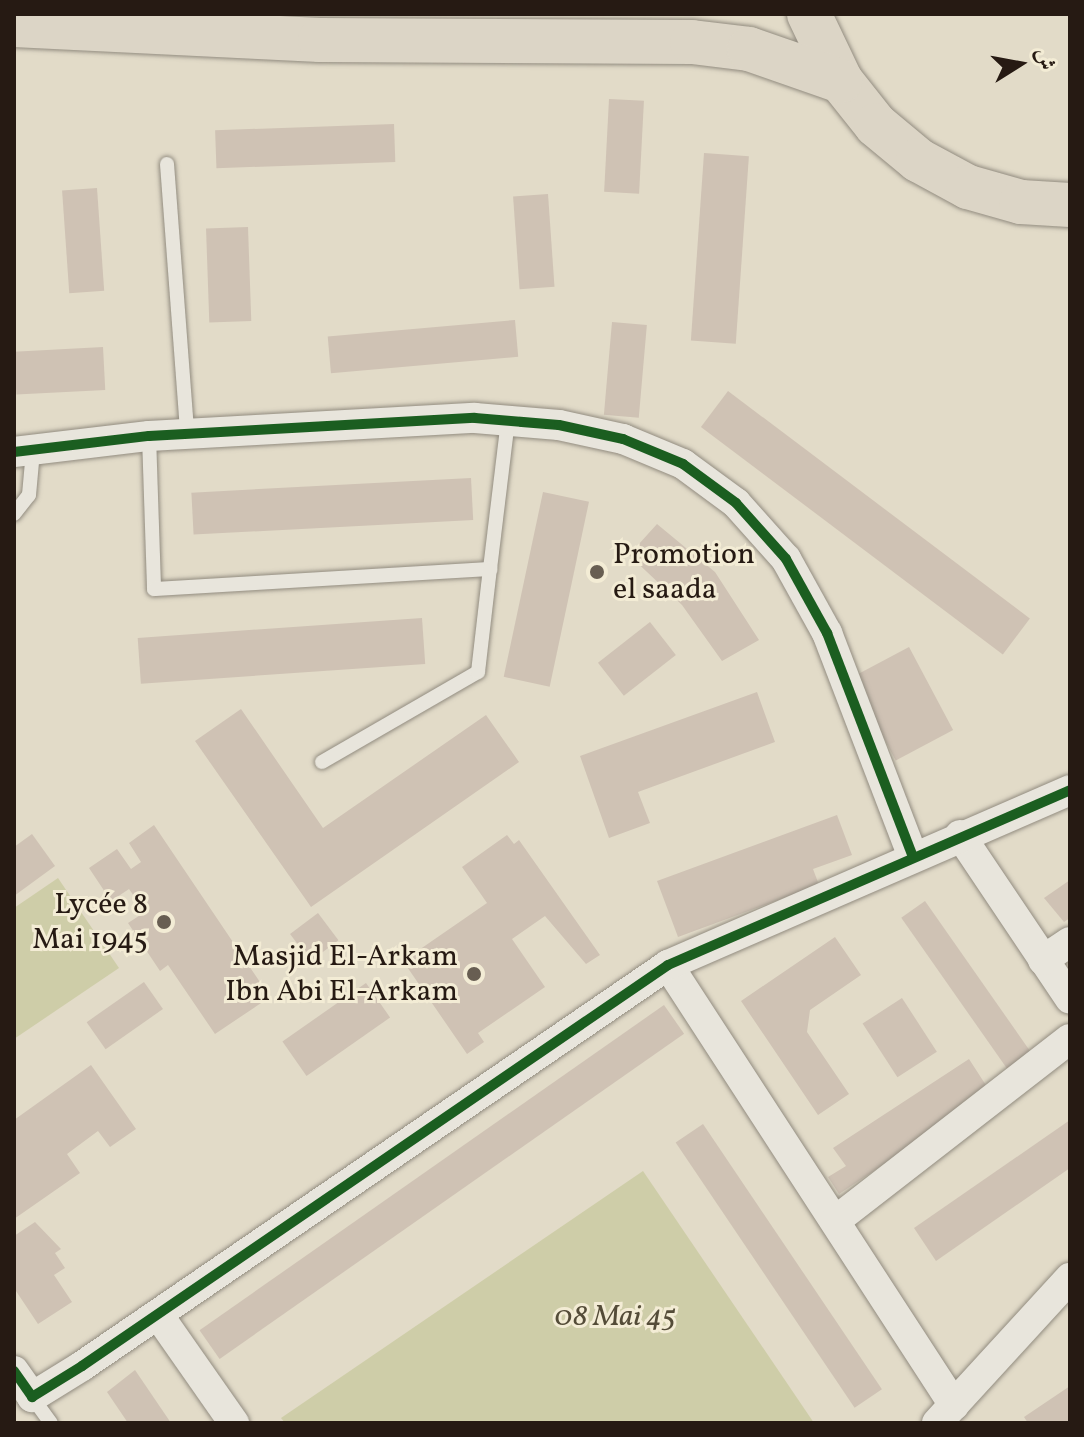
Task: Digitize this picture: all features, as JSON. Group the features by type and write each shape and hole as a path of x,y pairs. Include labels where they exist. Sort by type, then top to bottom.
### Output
{"main road":[{"path":"809,14 841,81 876,125 918,160 968,187 1021,202 1070,205"},
{"path":"14,25 320,40 692,42 749,49 841,81"},
{"path":"1021,202 1070,232"}],"street":[{"path":"23,452 149,436 383,420 508,421 623,439 683,464 736,503 786,559 827,633 912,855"},
{"path":"14,1371 32,1397 159,1316 668,965 912,855 1070,790"},
{"path":"960,835 1070,999"},
{"path":"1043,960 1070,942"},
{"path":"668,965 835,1221 946,1414 1070,1278"},
{"path":"835,1221 1070,1039"},
{"path":"159,1316 234,1423"}],"lane":[{"path":"167,164 187,433"},
{"path":"322,762 478,672 508,421"},
{"path":"149,436 154,589 490,569"},
{"path":"14,514 29,495 23,452"},
{"path":"32,1397 51,1423"}],"green space":[{"path":"58,878 119,968 14,1039 14,908"},
{"name":"08 Mai 45","path":"643,1171 814,1423 285,1423 281,1418"}],"building":[{"path":"609,99 644,101 639,194 604,192"},
{"path":"394,124 395,162 216,168 215,130"},
{"path":"704,153 749,156 736,344 691,341"},
{"path":"97,188 104,291 69,293 62,190"},
{"path":"548,194 554,287 520,289 513,196"},
{"path":"248,227 251,321 209,322 206,228"},
{"path":"515,320 518,357 331,373 328,336"},
{"path":"612,322 647,325 639,418 604,415"},
{"path":"103,347 105,390 16,395 14,352"},
{"path":"728,391 1030,618 1003,654 701,427"},
{"path":"471,478 473,520 194,535 191,493"},
{"path":"543,492 589,502 550,687 504,677"},
{"path":"657,524 715,572 759,640 722,661 682,605 629,555"},
{"path":"422,618 425,664 141,684 138,638"},
{"path":"650,622 676,655 624,696 598,663"},
{"path":"909,647 953,730 896,761 852,678"},
{"path":"757,692 775,742 638,792 650,823 609,838 580,756"},
{"path":"241,709 323,828 486,715 519,762 311,907 195,741"},
{"path":"837,815 852,855 813,869 819,885 678,937 657,881"},
{"path":"154,825 270,997 215,1034 168,965 160,971 128,923 145,912 129,889 111,901 89,868 117,849 131,869 141,862 129,843"},
{"path":"32,834 55,866 14,896 14,847"},
{"name":"Masjid El-Arkam Ibn Abi El-Arkam","path":"507,835 514,844 519,840 600,955 586,964 545,916 512,939 545,987 478,1033 484,1042 467,1054 403,961 487,903 462,867"},
{"path":"1070,880 1070,918 1064,922 1044,898"},
{"path":"925,901 1035,1057 1011,1074 901,918"},
{"path":"318,913 338,940 311,961 290,934"},
{"path":"835,937 861,975 810,1010 807,1032 849,1094 818,1115 741,1001"},
{"path":"144,982 163,1009 106,1049 87,1022"},
{"path":"366,983 390,1017 307,1076 282,1042"},
{"path":"902,998 937,1052 897,1077 863,1024"},
{"path":"664,1005 684,1034 220,1359 200,1330"},
{"path":"969,1059 991,1093 839,1194 828,1177 846,1166 833,1148"},
{"path":"91,1065 136,1129 110,1147 98,1131 67,1154 80,1173 14,1219 14,1120"},
{"path":"1070,1120 1070,1168 936,1261 914,1228"},
{"path":"703,1124 882,1389 855,1408 676,1142"},
{"path":"35,1222 61,1249 55,1253 65,1268 54,1275 72,1302 38,1324 14,1288 14,1236"},
{"path":"135,1370 171,1423 128,1423 107,1392"},
{"path":"1070,1386 1070,1423 1028,1423 1024,1417"}],"cycle path":[{"path":"14,452 149,436 475,418 559,425 623,439 683,464 736,503 786,559 827,633 912,855"},
{"path":"14,1371 32,1397 82,1366 668,965 1070,790"}],"place":[{"name":"Promotion el saada","path":"597,572"},
{"name":"Lycée 8 Mai 1945","path":"164,922"},
{"name":"Masjid El-Arkam Ibn Abi El-Arkam","path":"474,974"}]}
